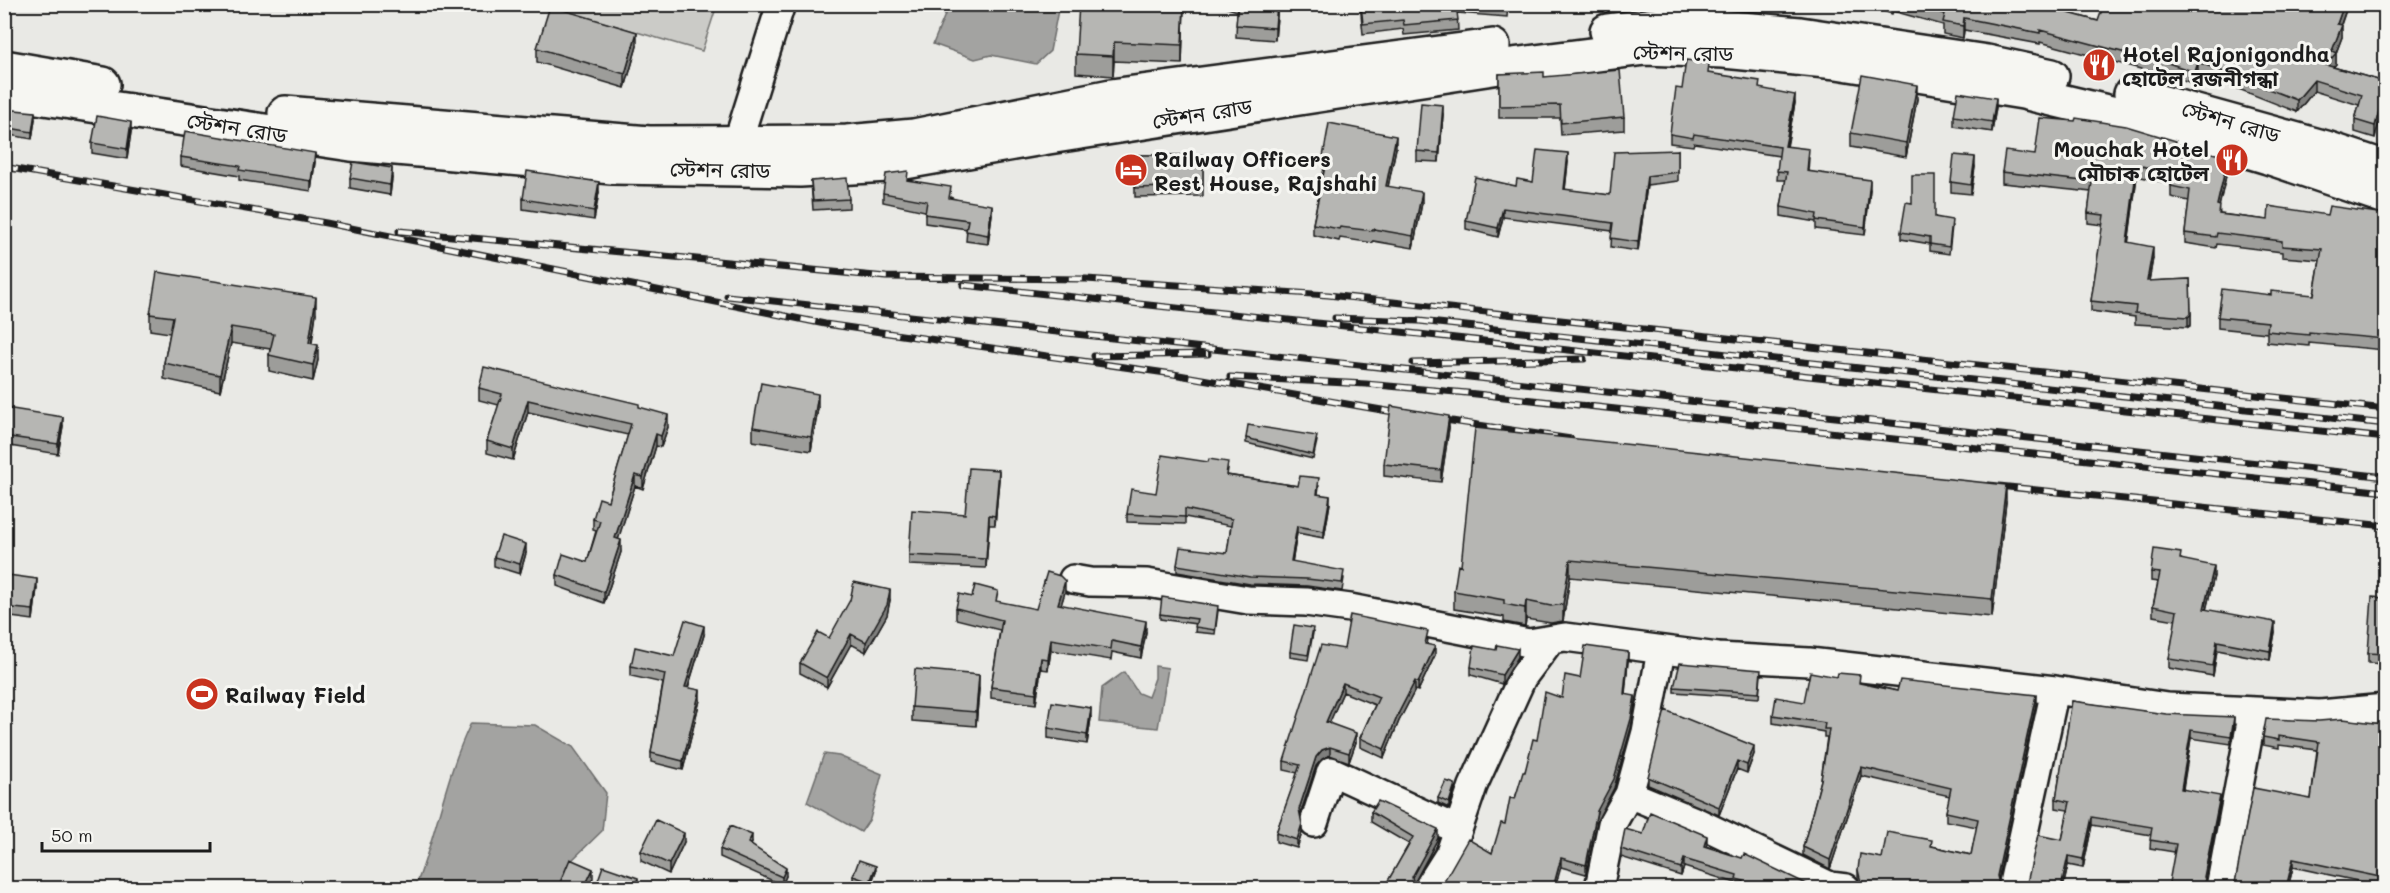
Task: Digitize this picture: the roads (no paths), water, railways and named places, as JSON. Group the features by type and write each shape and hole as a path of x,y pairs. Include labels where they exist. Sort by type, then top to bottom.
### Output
{"main road":[{"name":"স্টেশন রোড","path":"4,67 165,96 311,116 649,143 847,142 914,136 1111,96 1672,14 1987,62 2181,106 2385,168"},
{"name":"স্টেশন রোড","path":"4,92 351,144 612,167 789,170 888,165 1048,136 1523,63 1645,48 1837,62 2023,92 2166,126 2268,157 2385,197"}],"street":[{"path":"737,144 781,4"},
{"path":"1073,579 1090,582 1147,583 1248,600 1306,602 1350,608 1529,643 1549,642 1565,637 1661,651 1809,662 2055,690 2167,707 2320,714 2385,708"},
{"path":"1428,888 1450,853 1473,786 1522,678 1549,642"},
{"path":"1599,888 1612,824 1629,795 1646,732 1661,651"},
{"path":"2012,888 2055,690"},
{"path":"2220,888 2253,711"},
{"path":"1314,823 1331,771 1458,830"},
{"path":"1629,795 1697,822 1835,888"}],"railway":[{"path":"4,167 326,223 825,324 1173,374 1405,414"},
{"path":"399,231 886,277 1086,279 1328,295 2386,409"},
{"path":"963,285 2386,438"},
{"path":"727,296 2386,477"},
{"path":"1335,318 1419,321 2386,424"},
{"path":"1094,356 1208,354"},
{"path":"1413,363 1584,359"},
{"path":"1230,377 1366,384 1467,393 2386,492"},
{"path":"1432,418 1571,439"},
{"path":"1989,485 2386,526"}],"place":[{"name":"Hotel Rajonigondha হোটেল রজনীগন্ধা","path":"2099,65"},
{"name":"Mouchak Hotel মৌচাক হোটেল","path":"2232,160"},
{"name":"Railway Officers Rest House, Rajshahi","path":"1131,170"},
{"name":"Railway Field","path":"202,694"}]}
